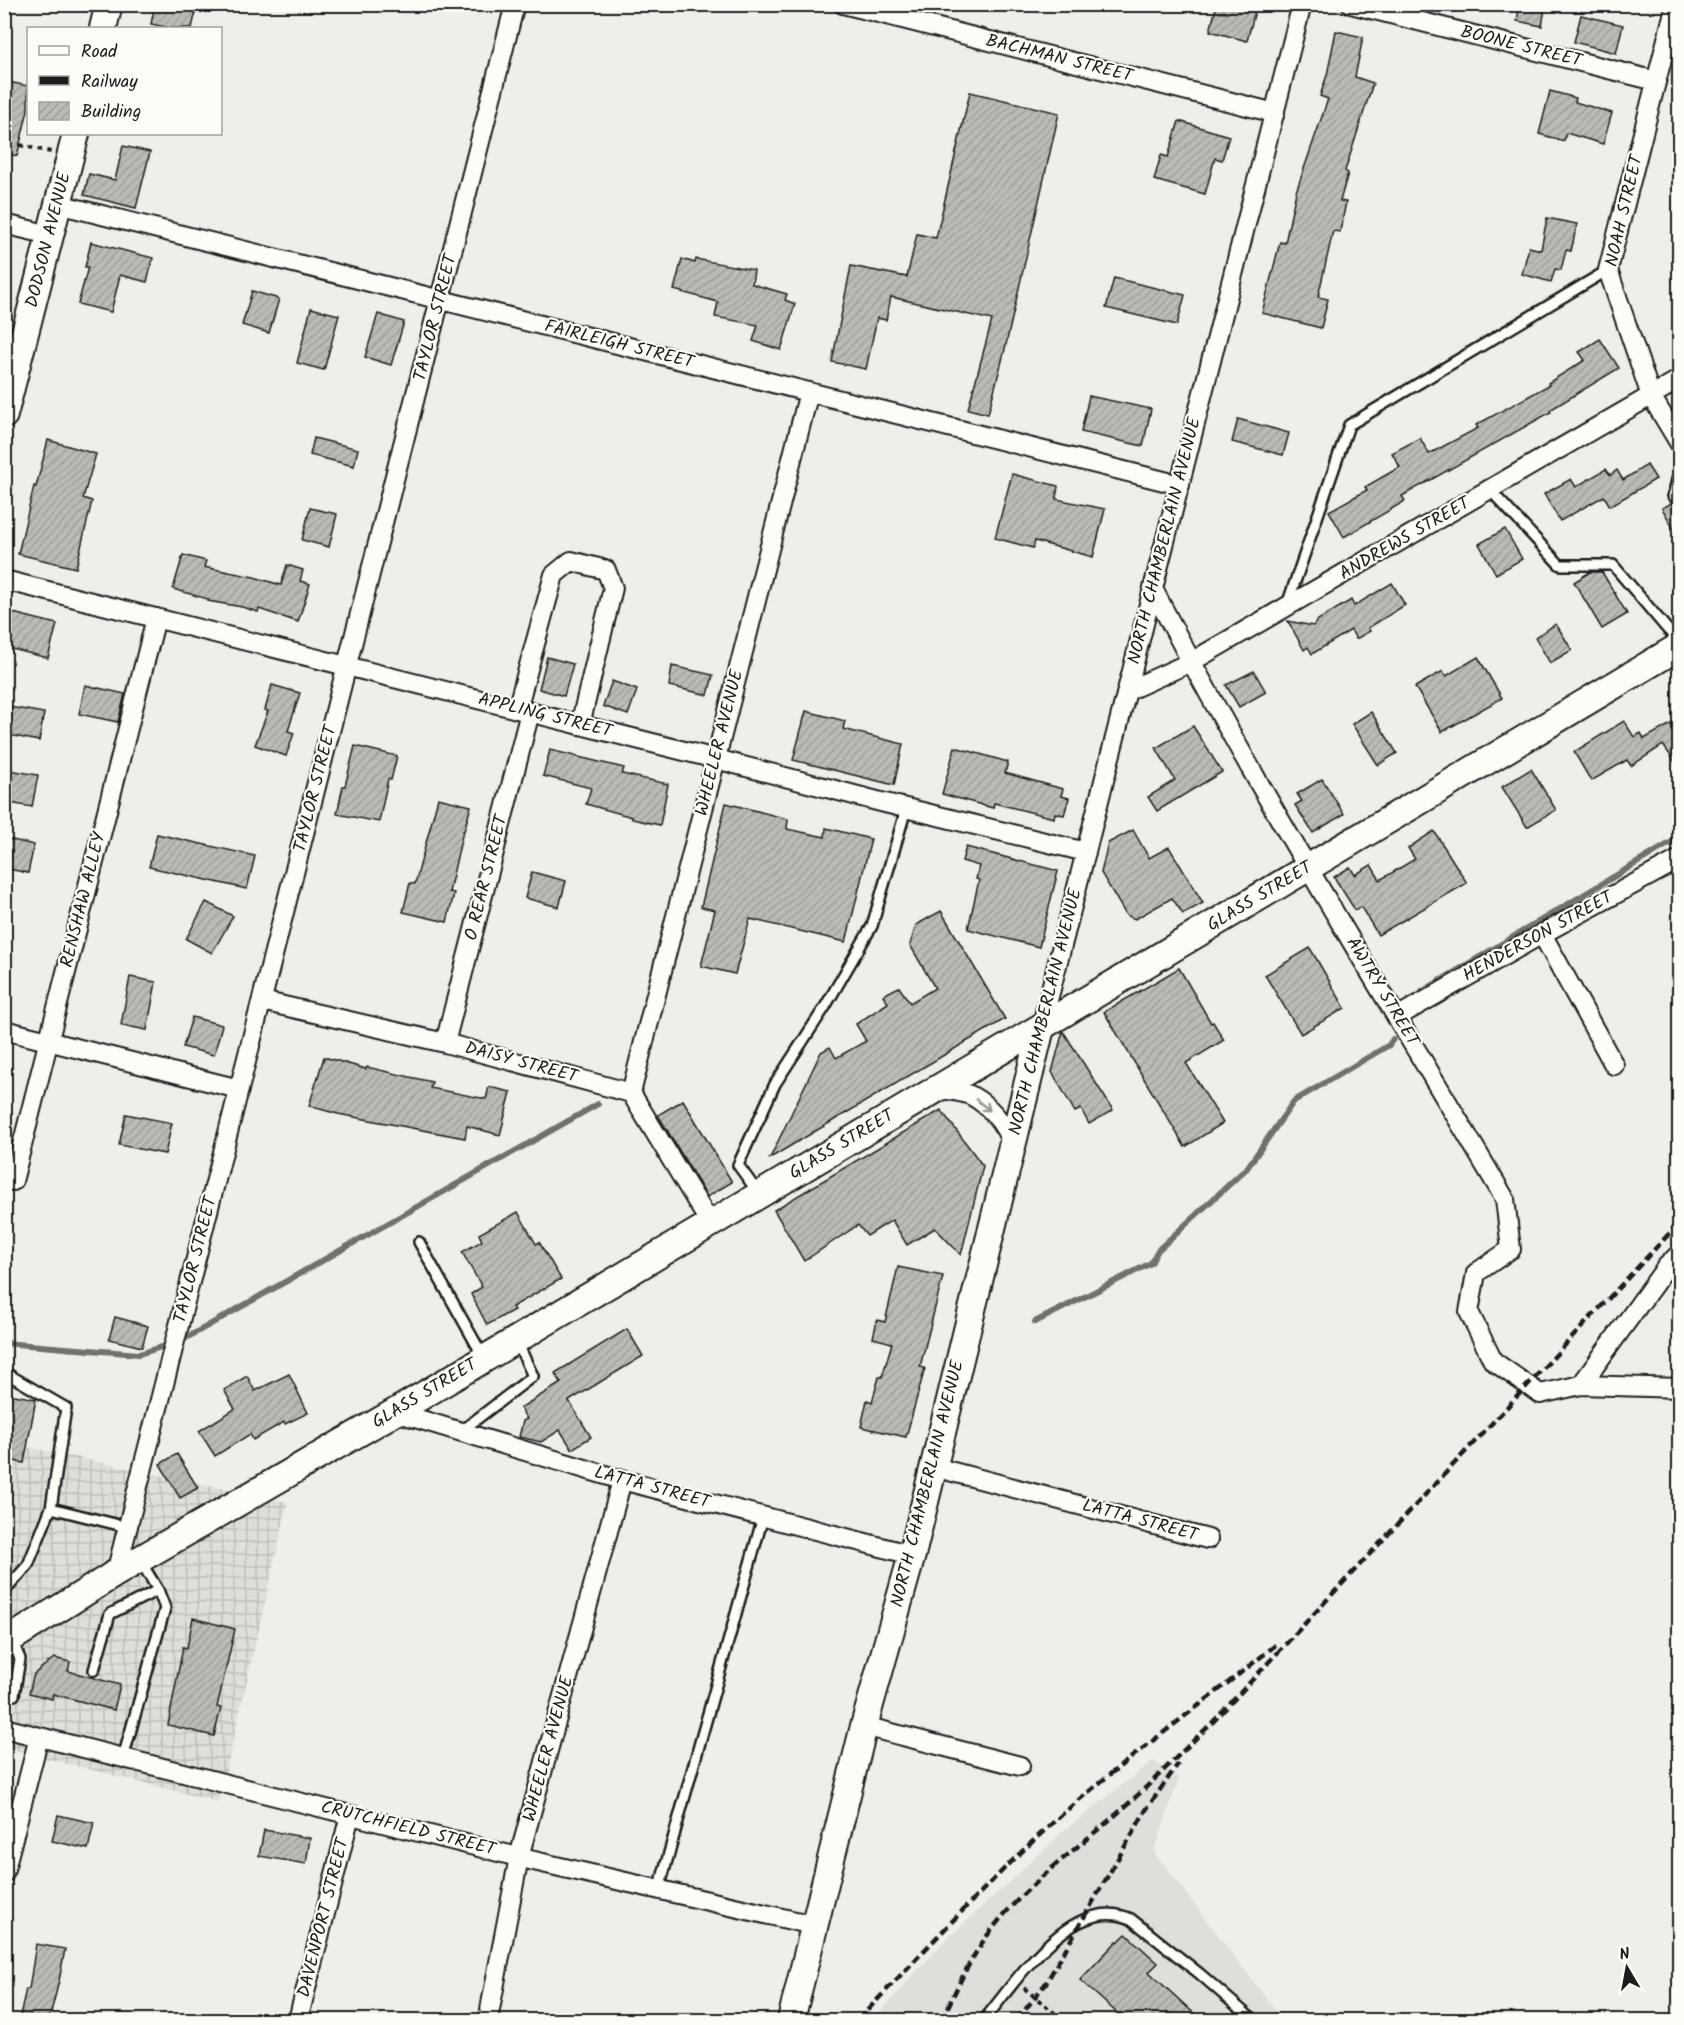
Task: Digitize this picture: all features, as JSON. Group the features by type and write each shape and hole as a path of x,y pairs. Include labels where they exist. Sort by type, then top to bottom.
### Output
{"main road":[{"path":"103,27 109,4"},
{"name":"DODSON AVENUE","path":"4,416 76,135"},
{"name":"GLASS STREET","path":"7,1637 485,1359 1680,646"},
{"name":"NORTH CHAMBERLAIN AVENUE","path":"791,2020 864,1726 912,1555 1041,1028"}],"street":[{"name":"TAYLOR STREET","path":"116,1573 515,4"},
{"name":"BACHMAN STREET","path":"843,4 908,12 1275,113"},
{"name":"NORTH CHAMBERLAIN AVENUE","path":"1041,1028 1302,4"},
{"name":"BOONE STREET","path":"1351,4 1656,81"},
{"name":"NOAH STREET","path":"1676,4 1608,270 1652,396 1680,444"},
{"name":"FAIRLEIGH STREET","path":"58,204 1180,485"},
{"path":"4,224 50,235"},
{"name":"ANDREWS STREET","path":"1127,692 1191,663 1680,379"},
{"name":"WHEELER AVENUE","path":"631,1093 809,393"},
{"name":"O REAR STREET","path":"445,1043 554,576 571,561 606,570 613,588 580,725"},
{"name":"APPLING STREET","path":"4,580 1086,852"},
{"name":"AWTRY STREET","path":"1153,589 1191,663 1307,868 1505,1200 1511,1249 1476,1273 1469,1312 1493,1361 1540,1394 1581,1385"},
{"name":"RENSHAW ALLEY","path":"13,1181 156,618"},
{"name":"HENDERSON STREET","path":"1397,1017 1679,859"},
{"path":"1542,934 1614,1065"},
{"name":"DAISY STREET","path":"262,1001 445,1043 631,1093"},
{"path":"4,1030 239,1089"},
{"path":"938,1088 970,1095 1005,1126 1012,1143"},
{"path":"631,1093 710,1223"},
{"path":"1581,1385 1667,1266 1680,1253"},
{"path":"1581,1385 1680,1388"},
{"name":"LATTA STREET","path":"395,1412 622,1480 912,1555"},
{"name":"LATTA STREET","path":"934,1467 1208,1539"},
{"name":"WHEELER AVENUE","path":"488,2020 519,1857 622,1480"},
{"path":"864,1726 1020,1766"},
{"name":"CRUTCHFIELD STREET","path":"4,1728 519,1857 813,1925"},
{"path":"4,1873 39,1737"},
{"name":"DAVENPORT STREET","path":"298,2020 350,1815"}],"lane":[{"path":"1287,607 1349,425 1608,270"},
{"path":"1673,496 1677,480 1680,479"},
{"path":"1490,490 1560,565 1613,565 1668,630 1680,640"},
{"path":"759,1194 738,1165 775,1084 825,1007 872,926 906,808"},
{"path":"419,1242 485,1359"},
{"path":"460,1433 533,1376 515,1340"},
{"path":"4,1372 66,1408 51,1508 28,1565 4,1592"},
{"path":"51,1508 128,1527"},
{"path":"659,1889 763,1517"},
{"path":"123,1758 165,1608 158,1590 139,1559"},
{"path":"94,1670 110,1614 158,1590"},
{"path":"4,1697 14,1695 20,1659 7,1637"},
{"path":"984,2020 1052,1940 1071,1927 1097,1916 1121,1915 1131,1919 1253,2020"}],"path":[{"path":"20,145 55,153"},
{"path":"1016,1982 1063,2020"}],"shaded area":[{"path":"4,1442 288,1502 219,1802 5,1748"},
{"path":"1153,1761 1179,1778 1154,1852 1283,2020 873,2020 942,1944 1065,1830"}],"building":[{"path":"155,4 185,4 197,7 192,27 165,27 151,24"},
{"path":"1217,4 1229,4 1255,11 1247,41 1210,31"},
{"path":"1520,4 1545,8 1542,26 1517,21"},
{"path":"1581,15 1623,25 1616,53 1574,42"},
{"path":"1336,31 1363,37 1355,77 1373,83 1345,171 1348,173 1340,201 1346,202 1340,232 1333,231 1318,297 1328,299 1321,328 1262,313 1280,242 1285,243 1296,192 1328,99 1320,96"},
{"path":"4,81 27,86 27,114 17,156 4,153"},
{"path":"1550,91 1576,98 1575,102 1612,113 1603,144 1566,133 1564,141 1539,134"},
{"path":"970,92 1059,113 988,414 968,409 992,320 891,297 886,320 877,318 866,369 832,362 851,266 907,277 917,234 936,238"},
{"path":"1179,121 1229,136 1222,160 1215,158 1205,194 1154,180 1161,155 1168,157"},
{"path":"123,146 150,152 136,208 84,195 89,174 115,180"},
{"path":"1547,218 1577,224 1571,251 1566,250 1561,270 1555,269 1551,282 1522,274 1529,247 1541,250"},
{"path":"91,242 153,258 147,282 120,275 111,312 78,304 88,267 85,267"},
{"path":"682,259 695,263 696,259 754,270 752,284 787,294 785,300 795,304 781,350 753,341 758,325 715,317 718,302 674,290"},
{"path":"1114,278 1185,295 1177,325 1106,308"},
{"path":"252,291 279,299 269,333 242,325"},
{"path":"311,308 339,315 324,370 297,363"},
{"path":"378,314 404,322 391,365 365,357"},
{"path":"1600,339 1619,368 1550,410 1551,412 1402,496 1405,501 1344,537 1329,511 1367,490 1365,487 1400,467 1392,453 1420,438 1429,454 1478,428 1476,425 1549,385 1548,383 1585,360 1579,352"},
{"path":"1089,396 1151,409 1143,446 1081,432"},
{"path":"1238,419 1289,433 1283,455 1232,442"},
{"path":"314,438 358,449 354,466 310,455"},
{"path":"48,440 96,454 83,498 92,501 76,568 18,554 34,486 36,487"},
{"path":"1647,465 1656,479 1610,506 1604,496 1560,521 1544,494 1571,479 1576,487 1606,469 1610,475 1617,470 1623,480"},
{"path":"1012,474 1058,486 1056,499 1105,509 1093,557 1035,541 1033,548 995,538"},
{"path":"1680,499 1680,540 1662,508"},
{"path":"310,508 337,514 329,547 302,540"},
{"path":"1505,529 1522,559 1496,574 1479,544"},
{"path":"183,555 206,561 204,567 281,585 287,565 303,570 300,581 310,584 298,622 259,609 258,612 208,601 208,599 173,589"},
{"path":"1590,572 1602,572 1627,614 1602,629 1574,582"},
{"path":"1392,583 1405,605 1368,628 1370,631 1356,639 1351,630 1312,654 1308,647 1304,650 1288,621 1313,626 1318,620 1351,600 1354,606"},
{"path":"13,613 57,624 48,658 4,647"},
{"path":"1556,624 1572,650 1550,663 1535,637"},
{"path":"547,657 573,664 564,696 539,689"},
{"path":"1478,657 1502,698 1442,732 1415,687 1443,671 1446,676"},
{"path":"672,666 713,675 708,695 669,686"},
{"path":"1254,671 1266,692 1239,707 1226,685"},
{"path":"612,681 637,690 628,715 603,706"},
{"path":"85,685 125,694 118,722 79,714"},
{"path":"272,685 300,693 288,731 294,733 286,756 255,745 268,711 265,710"},
{"path":"4,706 44,713 39,741 4,734"},
{"path":"806,711 845,721 843,729 903,744 894,785 793,760"},
{"path":"1371,712 1397,753 1378,765 1352,724"},
{"path":"1680,719 1680,769 1663,745 1631,766 1627,760 1591,781 1574,752 1624,721 1634,737 1641,733 1644,739"},
{"path":"1193,726 1222,772 1157,811 1148,797 1175,780 1156,748"},
{"path":"355,746 397,756 391,780 388,779 379,822 337,814"},
{"path":"955,747 1008,762 1005,773 1063,789 1061,796 1069,798 1064,815 1055,813 1054,818 994,803 993,808 942,794"},
{"path":"550,750 624,768 622,774 668,784 660,825 632,819 632,817 586,804 591,788 543,776"},
{"path":"4,769 38,775 32,807 4,802"},
{"path":"1531,769 1556,810 1527,827 1502,787"},
{"path":"1322,779 1344,814 1313,833 1295,805 1302,801 1297,794"},
{"path":"438,798 471,806 449,892 454,893 447,922 403,912 410,883 415,884"},
{"path":"726,803 788,819 787,829 825,837 826,828 871,839 846,942 750,919 735,974 701,966 715,910 701,907"},
{"path":"1133,830 1149,858 1169,847 1203,903 1183,914 1172,898 1135,919 1126,915 1101,873 1108,843"},
{"path":"1434,831 1467,883 1378,935 1361,907 1355,910 1334,877 1350,867 1355,875 1371,865 1380,880 1415,859 1408,848"},
{"path":"157,834 255,856 247,889 149,867"},
{"path":"4,838 34,845 28,873 4,868"},
{"path":"966,847 1058,871 1039,947 968,929 979,880 976,879 979,866 962,861"},
{"path":"532,872 566,881 559,907 525,898"},
{"path":"206,902 233,916 212,953 186,939"},
{"path":"941,911 1005,1019 770,1158 821,1052 830,1047 836,1058 866,1041 856,1024 888,1003 883,995 899,987 910,1003 935,988 910,945 916,925"},
{"path":"1310,948 1345,1008 1301,1034 1265,975"},
{"path":"1179,968 1211,1023 1213,1022 1224,1040 1186,1063 1223,1123 1185,1147 1104,1012"},
{"path":"130,977 156,982 147,1030 121,1025"},
{"path":"192,1017 222,1025 214,1055 183,1047"},
{"path":"1063,1031 1113,1110 1089,1124 1081,1109 1075,1112 1052,1072"},
{"path":"324,1057 366,1069 367,1067 432,1082 430,1088 486,1099 489,1087 511,1092 500,1135 467,1126 465,1138 338,1114 309,1106"},
{"path":"683,1100 732,1182 707,1197 658,1115"},
{"path":"941,1110 983,1166 961,1255 935,1228 907,1245 892,1220 867,1236 858,1225 804,1261 774,1210"},
{"path":"126,1114 172,1123 165,1154 119,1145"},
{"path":"518,1212 536,1244 539,1242 561,1279 512,1307 514,1310 487,1325 471,1294 482,1287 462,1252 482,1241 479,1234"},
{"path":"898,1267 943,1276 920,1367 925,1368 906,1437 861,1427 867,1400 872,1402 892,1343 873,1338 877,1320 885,1322"},
{"path":"115,1317 148,1326 142,1347 109,1339"},
{"path":"627,1329 643,1356 569,1401 591,1437 572,1449 560,1430 541,1442 519,1437 523,1421 527,1419 520,1408 561,1383 555,1373"},
{"path":"289,1374 308,1413 285,1424 284,1422 253,1440 250,1434 215,1456 199,1431 235,1409 224,1390 247,1376 255,1391"},
{"path":"4,1393 36,1399 24,1463 4,1459"},
{"path":"177,1454 198,1488 180,1498 160,1464"},
{"path":"193,1618 235,1629 217,1707 221,1708 214,1736 168,1725 183,1647 187,1648"},
{"path":"54,1658 70,1662 68,1671 120,1685 114,1710 53,1694 52,1699 29,1693 34,1674"},
{"path":"58,1815 94,1823 88,1849 52,1841"},
{"path":"264,1830 310,1838 306,1864 259,1856"},
{"path":"1126,1934 1158,1963 1149,1972 1201,2020 1125,2020 1080,1980"},
{"path":"36,1944 65,1949 59,1981 49,2020 19,2020 26,1989 29,1989"}],"waterway":[{"path":"1418,998 1423,991 1680,837"},
{"path":"1035,1322 1151,1263 1158,1250 1247,1168 1294,1101 1389,1045 1393,1039"},
{"path":"4,1343 139,1354 181,1341 598,1104"}],"railway":[{"path":"942,2020 976,1952 1014,1904 1051,1869 1128,1804 1211,1724 1680,1222"},
{"path":"858,2020 963,1910 1045,1830 1099,1783 1278,1643"},
{"path":"1017,2020 1046,1983 1146,1810 1178,1764"}]}
